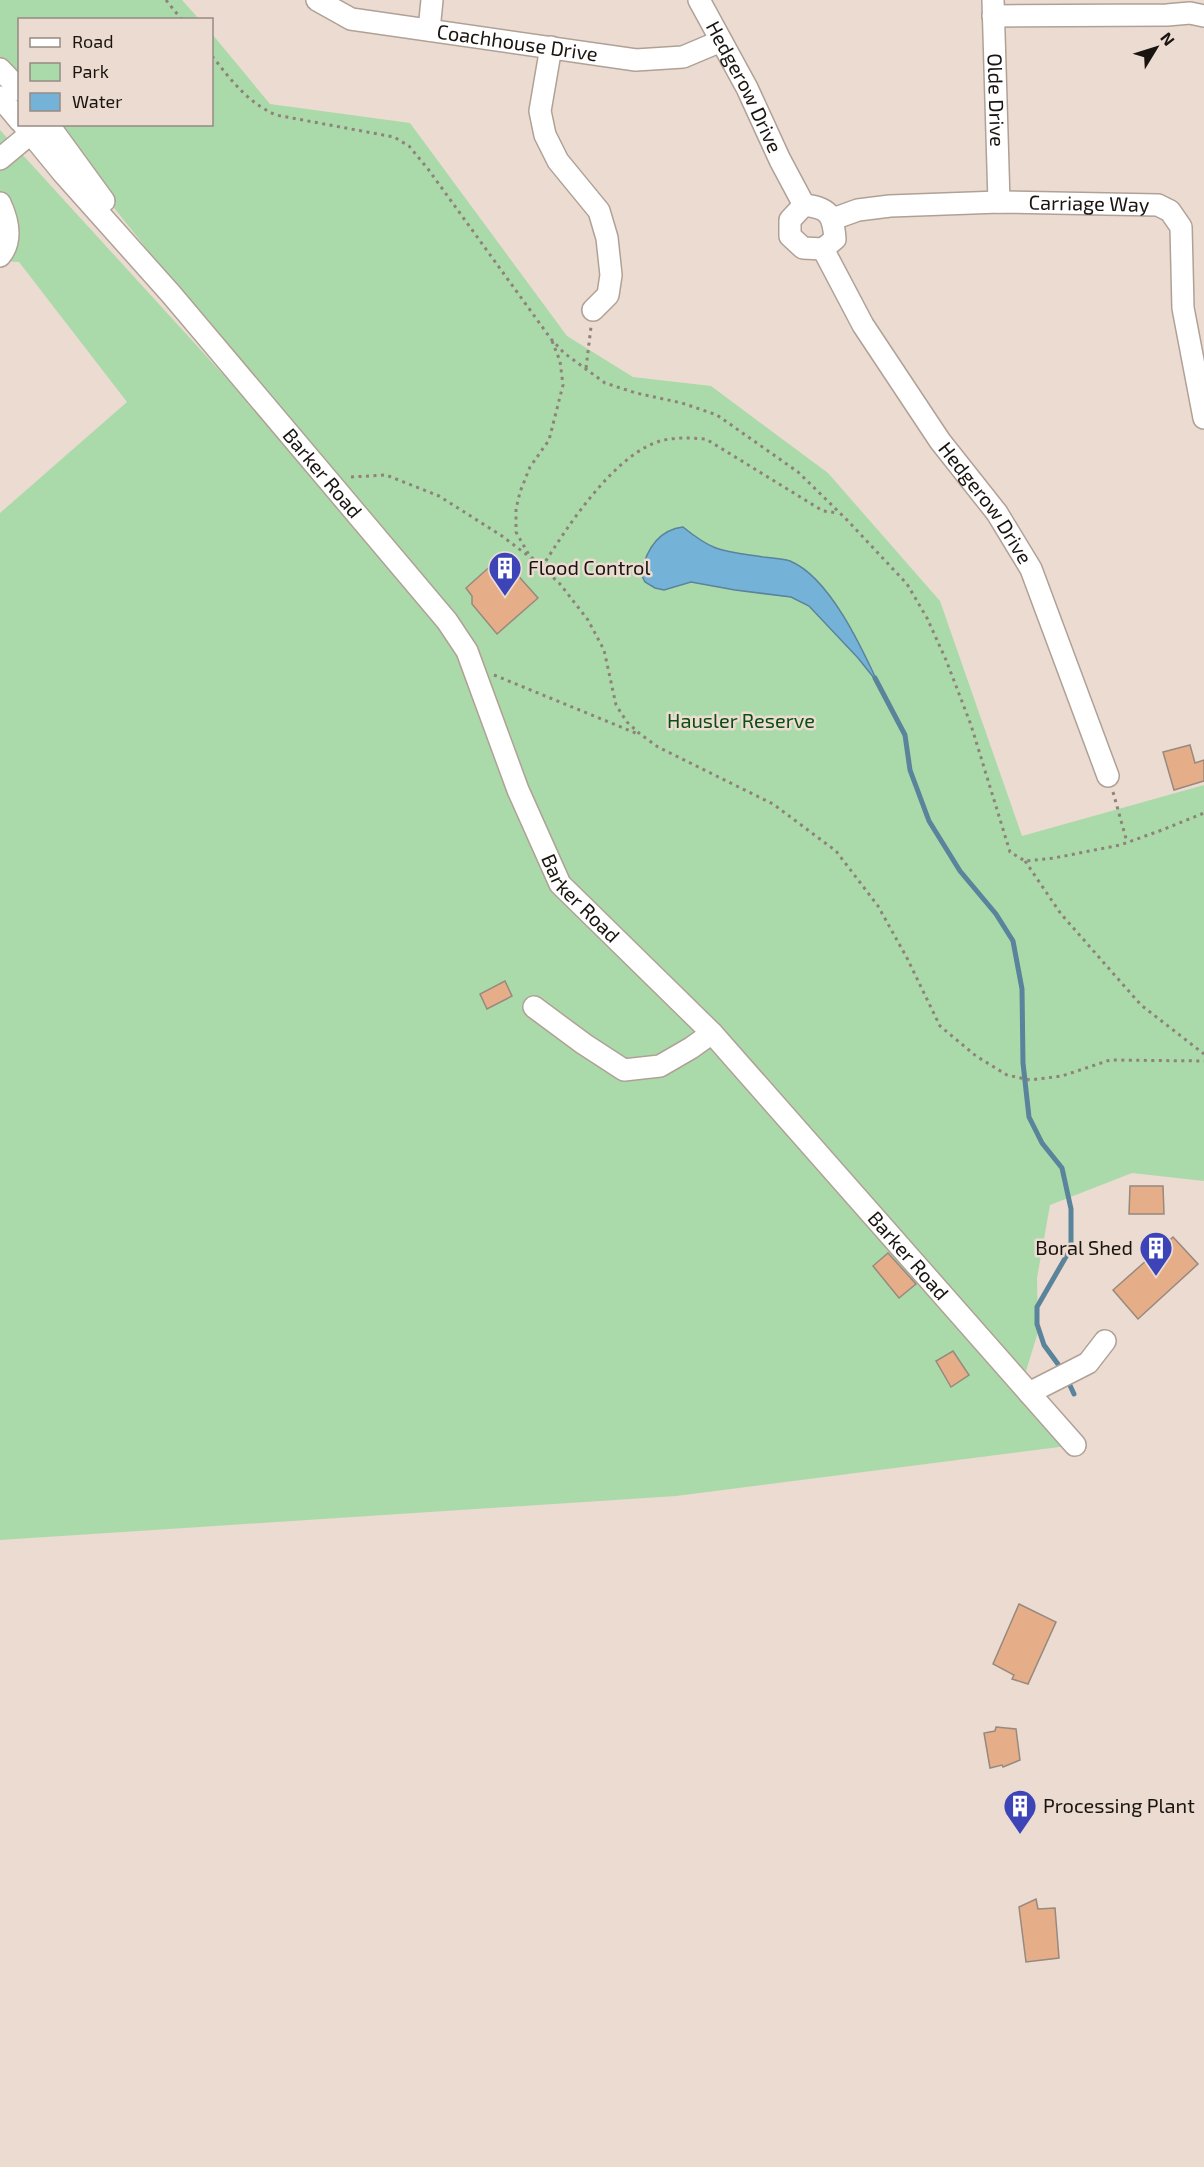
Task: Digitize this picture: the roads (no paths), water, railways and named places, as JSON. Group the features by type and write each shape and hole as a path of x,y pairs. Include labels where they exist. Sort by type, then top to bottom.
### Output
{"street":[{"name":"Coachhouse Drive","path":"317,0 351,19 636,60 683,57 721,41"},
{"path":"429,30 432,0"},
{"name":"Hedgerow Drive","path":"699,0 747,88 780,160 804,205"},
{"path":"993,8 1167,15 1194,10"},
{"name":"Olde Drive","path":"993,8 999,202"},
{"path":"551,47 540,111 545,135 558,161 599,211 607,238 611,275 608,295 593,310"},
{"name":"Barker Road","path":"10,86 18,101"},
{"path":"0,159 31,126"},
{"name":"Barker Road","path":"31,126 63,173 171,294 447,621 467,651 518,790 560,884 712,1033 1075,1445"},
{"name":"Carriage Way","path":"833,219 858,210 890,206 999,202 1158,205 1170,211 1181,227 1184,308 1204,418"},
{"path":"0,203 7,218 8,232 4,251 0,256"},
{"path":"804,205 822,208 833,219 835,239 824,249 803,248 790,236 790,220 804,205"},
{"name":"Hedgerow Drive","path":"824,249 863,326 939,441 998,513 1031,569 1108,776"},
{"path":"534,1007 624,1071 660,1066 712,1033"},
{"path":"1029,1393 1088,1363 1105,1341"}],"water":[{"path":"683,527 703,542 720,550 787,560 804,569 818,582 842,614 878,683 809,606 791,597 691,582 664,590 645,582 641,574 646,557 654,543 667,532"}],"waterway":[{"path":"875,678 905,735 910,770 929,821 960,871 996,914 1013,941 1022,989 1023,1063 1029,1117 1042,1143 1062,1168 1071,1209 1071,1248 1037,1307 1037,1324 1044,1345 1063,1371"},
{"path":"1067,1379 1074,1394"}],"place":[{"name":"Flood Control","path":"505,597"},
{"name":"Boral Shed","path":"1156,1277"},
{"name":"Processing Plant","path":"1020,1835"}],"park label":[{"name":"Hausler Reserve","path":"741,721"}]}
